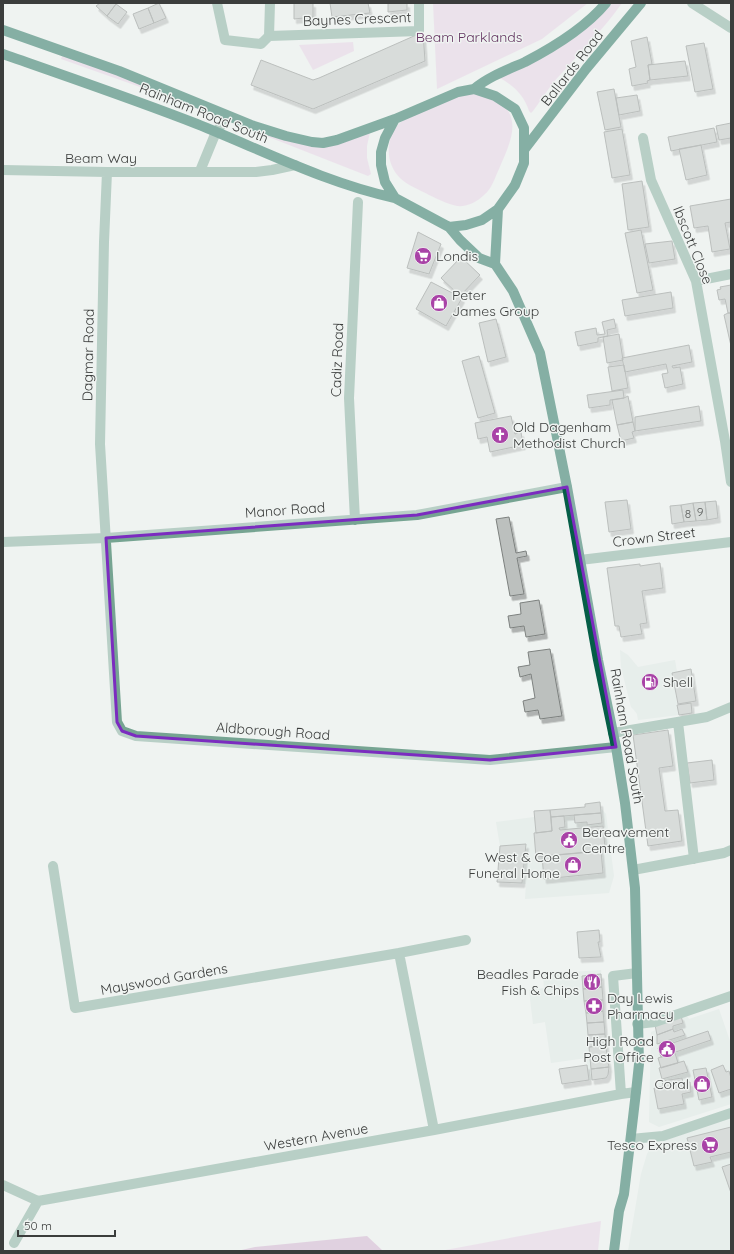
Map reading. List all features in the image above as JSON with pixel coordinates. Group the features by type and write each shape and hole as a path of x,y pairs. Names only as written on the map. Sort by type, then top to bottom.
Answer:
{"main road":[{"name":"Ballards Road","path":"474,89 483,81 526,61 574,32 606,3"},
{"name":"Ballards Road","path":"524,150 586,69 641,3"},
{"name":"Rainham Road South","path":"3,30 119,71 228,116 286,136 312,142 337,140 395,119"},
{"name":"Rainham Road South","path":"3,54 153,107 295,165 369,191 395,198"},
{"path":"449,227 466,225 482,220 498,209 515,185 524,163 524,128 515,109 495,96 474,89 458,92 441,98 395,119 381,152 381,165 385,182 395,198 449,227 479,258 495,264 498,209"},
{"name":"Rainham Road South","path":"495,264 513,291 540,353 567,487 598,660 614,733 636,888 638,1064 624,1194 619,1211 614,1251"}],"street":[{"path":"217,3 225,40 260,44 269,36 270,3"},
{"name":"Baynes Crescent","path":"269,36 419,31 419,3"},
{"path":"692,3 731,28"},
{"path":"200,171 216,132 228,116"},
{"name":"Ibscott Close","path":"643,138 651,180 696,281 731,482"},
{"name":"Beam Way","path":"3,170 107,172 200,171 216,173 256,172 295,165"},
{"name":"Dagmar Road","path":"106,538 100,444 107,172"},
{"name":"Cadiz Road","path":"355,520 349,398 358,202"},
{"path":"696,281 731,274"},
{"name":"Manor Road","path":"3,542 106,538 154,533 417,515 567,487"},
{"name":"Aldborough Road","path":"106,538 117,722 122,731 136,736 490,760 616,747"},
{"name":"Crown Street","path":"580,560 731,542"},
{"path":"614,733 707,717 731,707"},
{"path":"678,722 694,859"},
{"path":"633,870 724,853 731,850"},
{"name":"Mayswood Gardens","path":"53,866 75,1008 400,953 466,940"},
{"path":"400,953 434,1130"},
{"path":"620,1094 613,976 637,973"},
{"path":"637,1024 655,1022 731,996"},
{"name":"Western Avenue","path":"38,1201 636,1092"},
{"path":"631,1139 663,1136 731,1112"},
{"path":"3,1185 38,1201 14,1243"}],"highlighted area":[{"path":"567,487 616,747 490,760 136,736 122,731 117,722 106,538 417,515"}],"shaded area":[{"path":"620,650 628,655 638,667 675,660 677,672 672,673 679,715 638,720 637,714 631,707 621,667"},
{"path":"601,808 606,814 614,876 609,893 525,899 526,884 497,882 500,846 496,822"},
{"path":"601,970 609,1070 606,1078 589,1080 586,1058 551,1063 545,1022 533,1024 529,990 544,988 543,974"},
{"path":"719,1009 731,1044 731,1104 659,1127 649,1122 651,1032 656,1030 655,1025 685,1013 689,1019"},
{"path":"731,1117 731,1251 628,1251 641,1174 647,1154 652,1145"},
{"path":"367,1236 383,1251 237,1251 255,1247"}],"green space":[{"name":"Beam Parklands","path":"433,3 588,3 542,39 437,89"},
{"path":"608,3 622,3 600,31 553,83 531,113 521,95 508,83 498,77 542,52"},
{"path":"353,42 354,51 313,70 299,45"},
{"path":"64,51 210,110 207,113 61,59"},
{"path":"471,92 502,104 512,119 511,136 506,153 489,190 475,202 464,206 457,206 446,203 403,181 392,166 389,145 393,132 402,121 431,106"},
{"path":"243,127 303,142 370,132 367,146 367,158 371,174 368,176"},
{"path":"601,1221 598,1251 440,1251"}],"building":[{"path":"100,3 116,4 107,16 96,6"},
{"path":"159,3 166,18 154,23 148,8"},
{"path":"294,3 313,3 313,17 294,19"},
{"path":"330,3 368,3 370,13 332,17"},
{"path":"388,3 407,3 407,10 388,12"},
{"path":"116,4 127,12 118,24 107,16"},
{"path":"148,8 154,23 139,29 133,14"},
{"path":"423,32 425,61 313,109 251,85 261,60 313,80"},
{"path":"647,37 652,64 648,65 650,80 647,81 648,83 632,86 629,69 636,67 631,41"},
{"path":"704,43 713,89 695,92 686,46"},
{"path":"685,61 688,76 650,80 648,65"},
{"path":"614,89 621,127 605,130 597,92"},
{"path":"637,95 640,111 619,115 616,98"},
{"path":"731,123 731,138 719,140 716,126"},
{"path":"714,128 717,142 671,151 668,137"},
{"path":"622,129 630,175 612,178 604,132"},
{"path":"701,145 707,175 686,180 679,149"},
{"path":"642,181 649,227 628,230 622,184"},
{"path":"731,199 731,222 725,223 730,249 712,252 708,226 694,228 690,206"},
{"path":"641,230 653,290 637,293 625,233"},
{"name":"Londis","path":"418,232 441,244 429,274 407,268"},
{"path":"672,241 675,259 649,263 645,244"},
{"path":"461,257 480,275 460,296 441,278"},
{"name":"Peter James Group","path":"431,282 462,298 446,326 416,309"},
{"path":"731,285 731,313 728,313 725,299 719,300 717,290 721,289 720,287"},
{"path":"671,292 673,308 625,316 622,300"},
{"path":"731,313 731,346 724,315"},
{"path":"496,319 506,357 488,362 479,323"},
{"path":"614,319 616,328 607,330 608,336 598,338 598,342 578,346 575,332 596,328 597,335 605,334 602,322"},
{"path":"619,334 623,360 607,363 603,337"},
{"path":"689,345 692,362 672,366 673,368 680,367 683,384 665,388 662,374 668,373 666,364 625,372 622,358"},
{"path":"479,356 495,413 478,418 462,361"},
{"path":"624,365 628,388 612,391 608,367"},
{"path":"623,390 624,398 610,400 610,405 589,408 587,395"},
{"path":"628,396 633,422 617,425 612,400"},
{"path":"699,406 701,421 635,431 635,417"},
{"name":"Old Dagenham Methodist Church","path":"511,416 515,434 521,432 523,445 490,452 487,437 478,439 475,423"},
{"path":"633,422 635,431 632,432 634,438 621,441 617,425"},
{"path":"627,500 631,529 609,532 605,502"},
{"path":"716,501 718,518 707,520 705,502"},
{"path":"705,502 707,520 696,521 693,503"},
{"path":"693,503 696,521 684,522 681,505"},
{"path":"681,505 684,522 672,524 670,506"},
{"path":"509,517 516,553 526,551 527,556 517,558 524,594 510,596 496,519"},
{"path":"660,563 663,588 642,591 647,623 640,624 642,634 621,637 619,626 615,626 607,568"},
{"path":"539,600 545,634 526,637 524,626 510,628 508,616 521,614 520,603"},
{"path":"550,649 562,716 540,719 538,710 525,712 523,701 535,698 531,674 520,677 518,667 530,665 528,652"},
{"path":"691,669 696,701 678,704 672,673"},
{"path":"691,703 692,713 679,715 677,705"},
{"path":"668,730 673,766 659,768 665,811 678,810 682,841 648,846 633,735"},
{"path":"712,760 714,780 690,783 687,763"},
{"path":"600,802 601,813 551,817 550,810 585,807 585,804"},
{"path":"550,810 552,831 536,833 534,811"},
{"path":"601,813 602,823 587,825 587,822 575,823 574,815"},
{"name":"Bereavement Centre","path":"564,816 565,827 559,828 560,830 603,826 605,847 600,848 601,851 536,857 534,833 552,831 551,817"},
{"path":"526,844 522,883 497,882 500,846"},
{"name":"West & Coe Funeral Home","path":"601,851 603,873 544,879 542,856"},
{"path":"599,930 600,942 598,942 601,957 579,958 577,932"},
{"name":"Beadles Parade Fish & Chips","path":"601,974 602,987 583,989 582,976"},
{"path":"602,987 603,1000 584,1001 583,989"},
{"name":"Day Lewis Pharmacy","path":"603,1000 603,1011 586,1013 584,1001"},
{"path":"603,1011 604,1022 587,1023 586,1013"},
{"path":"681,1016 683,1023 673,1026 673,1029 657,1035 655,1025"},
{"path":"604,1022 605,1034 588,1035 587,1023"},
{"path":"673,1029 674,1032 682,1029 685,1035 657,1044 657,1035"},
{"path":"708,1031 711,1040 661,1057 658,1048"},
{"path":"605,1034 606,1045 589,1047 588,1035"},
{"path":"606,1045 607,1056 590,1058 589,1047"},
{"path":"675,1053 678,1063 661,1068 658,1058"},
{"path":"607,1056 609,1067 591,1069 590,1058"},
{"path":"684,1061 688,1072 662,1079 659,1068"},
{"path":"587,1065 589,1080 562,1084 559,1069"},
{"path":"723,1065 726,1072 729,1071 731,1078 731,1089 719,1093 711,1070"},
{"path":"609,1067 606,1078 592,1080 591,1069"},
{"name":"Coral","path":"706,1068 712,1097 699,1100 693,1070"},
{"path":"682,1078 683,1083 690,1082 691,1092 682,1094 684,1104 658,1109 654,1088 663,1086 662,1081"},
{"name":"Tesco Express","path":"731,1127 731,1152 710,1157 712,1162 694,1166 687,1138"},
{"path":"731,1164 731,1193 722,1167"}],"place":[{"name":"Londis","path":"423,256"},
{"name":"Peter James Group","path":"439,303"},
{"name":"Old Dagenham Methodist Church","path":"500,435"},
{"name":"Shell","path":"650,682"},
{"name":"Bereavement Centre","path":"569,840"},
{"name":"West & Coe Funeral Home","path":"573,865"},
{"name":"Beadles Parade Fish & Chips","path":"592,982"},
{"name":"Day Lewis Pharmacy","path":"594,1006"},
{"name":"High Road Post Office","path":"667,1049"},
{"name":"Coral","path":"702,1084"},
{"name":"Tesco Express","path":"710,1145"}]}
